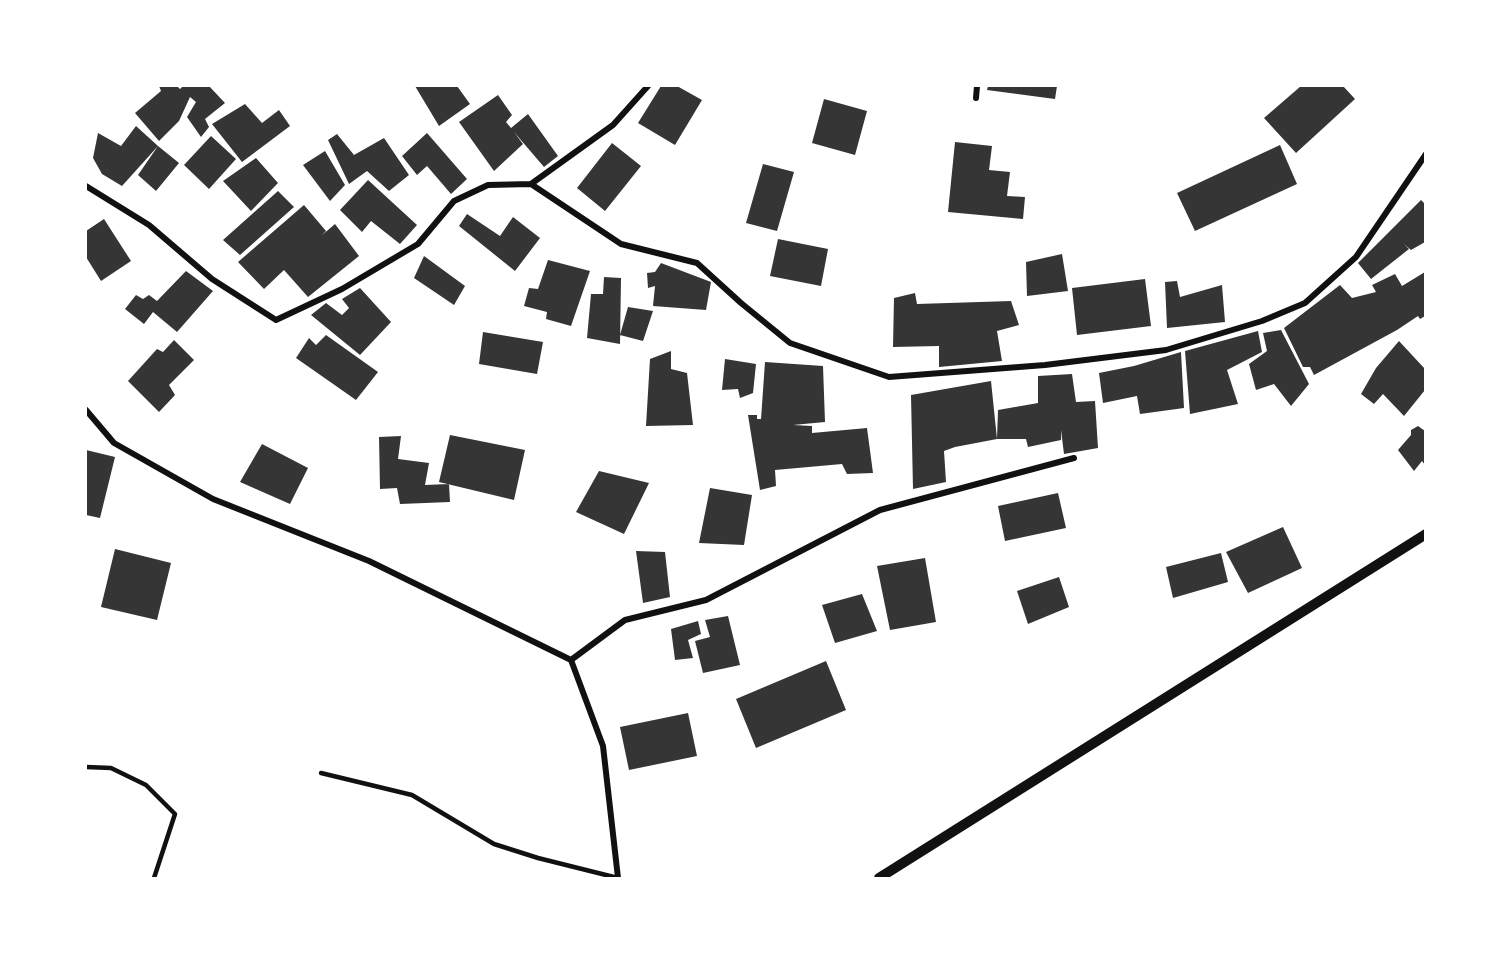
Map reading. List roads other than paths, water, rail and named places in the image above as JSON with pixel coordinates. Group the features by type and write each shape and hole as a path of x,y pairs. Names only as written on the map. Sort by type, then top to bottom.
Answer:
{"street":[{"path":"86,186 149,225 213,279 276,321 342,289 418,244 454,201 488,185 531,184 613,125 648,86"},
{"path":"976,86 976,98"},
{"path":"531,184 621,244 697,263 790,343 889,377 1045,365 1166,350 1262,321 1305,303 1356,257 1425,154"},
{"path":"86,410 114,443 213,499 369,561 571,660 603,746 618,878"},
{"path":"571,660 625,620 706,600 880,510 1074,458"},
{"path":"879,879 1425,534"}],"lane":[{"path":"86,767 111,768 146,785 175,814 154,879"},
{"path":"321,773 412,795 494,844 538,858 618,878"}]}
